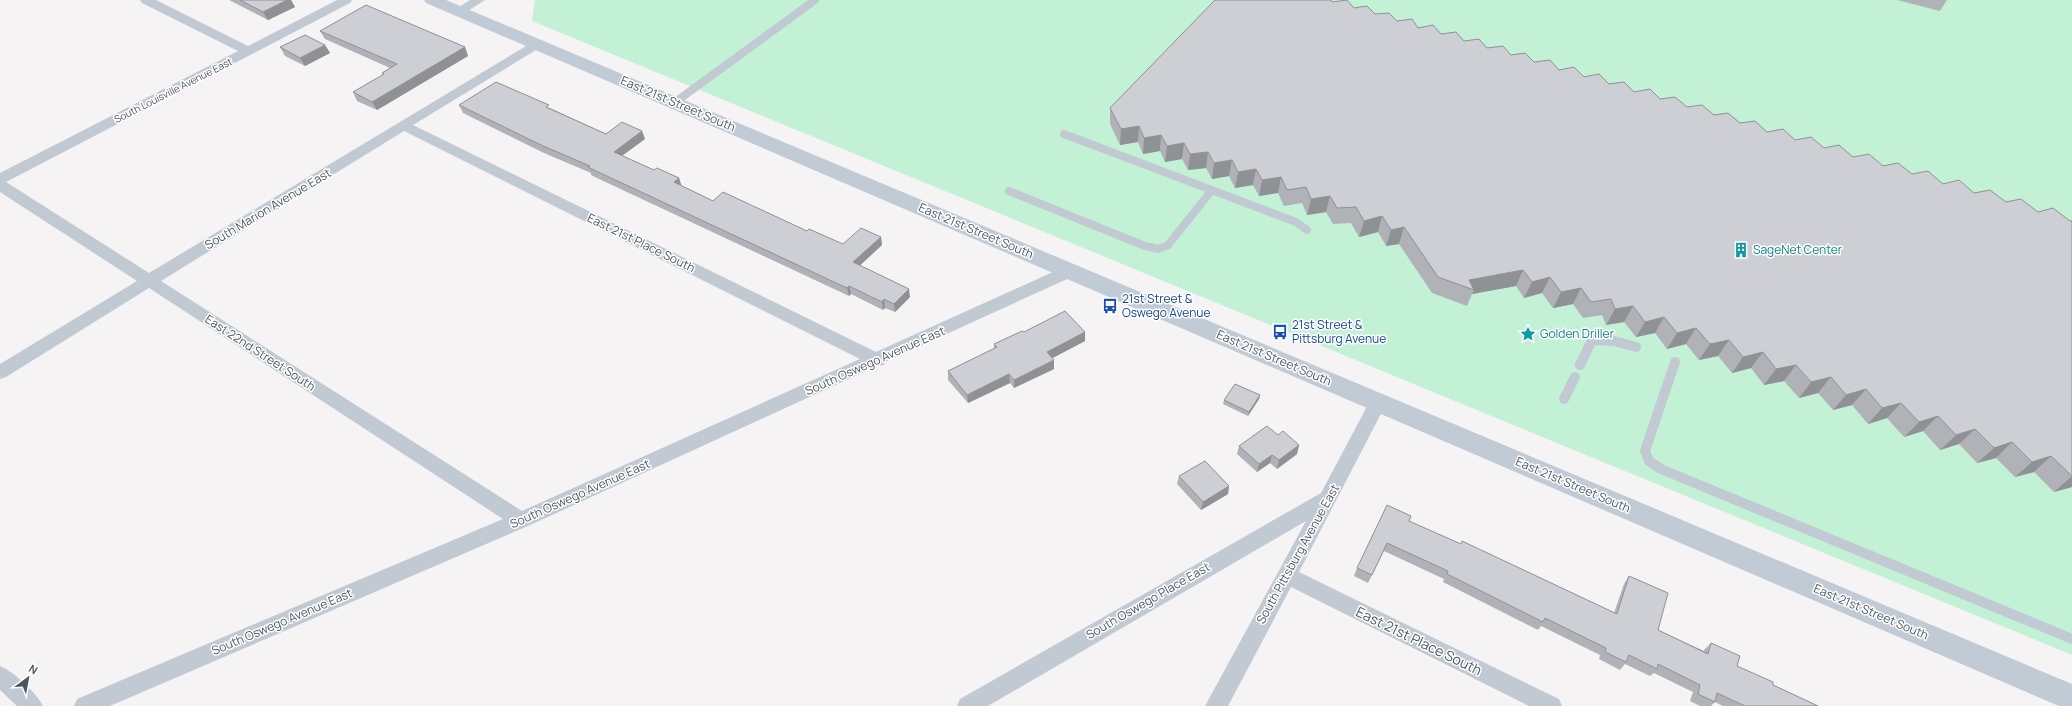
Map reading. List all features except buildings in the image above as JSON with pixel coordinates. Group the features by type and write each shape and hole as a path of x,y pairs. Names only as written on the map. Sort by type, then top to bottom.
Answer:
{"main road":[{"name":"East 21st Street South","path":"432,0 2072,698"}],"street":[{"path":"146,0 248,51"},
{"name":"South Louisville Avenue East","path":"0,179 346,0"},
{"path":"459,11 479,0"},
{"name":"South Marion Avenue East","path":"0,372 536,44"},
{"name":"East 21st Place South","path":"404,126 878,360"},
{"name":"East 22nd Street South","path":"0,185 521,520"},
{"name":"South Oswego Avenue East","path":"85,706 521,520 1070,272"},
{"name":"South Pittsburg Avenue East","path":"1216,706 1328,499 1378,402"},
{"name":"South Oswego Place East","path":"968,706 1233,552 1328,499"},
{"name":"East 21st Place South","path":"1286,576 1551,706"},
{"path":"0,676 32,706"}],"lane":[{"path":"674,103 814,0"},
{"path":"1064,134 1296,222 1307,230"},
{"path":"1009,191 1145,246 1158,249 1168,245 1212,190"},
{"path":"1580,365 1592,340 1620,342 1636,347"},
{"path":"1675,362 1645,451 1649,460 1661,469 2072,639"},
{"path":"1564,399 1575,378"}],"green space":[{"path":"535,0 2072,0 2072,655 532,21"}],"place":[{"name":"SageNet Center","path":"1741,250"},
{"name":"21st Street & Oswego Avenue","path":"1110,306"},
{"name":"21st Street & Pittsburg Avenue","path":"1280,332"},
{"name":"Golden Driller","path":"1528,334"}]}
